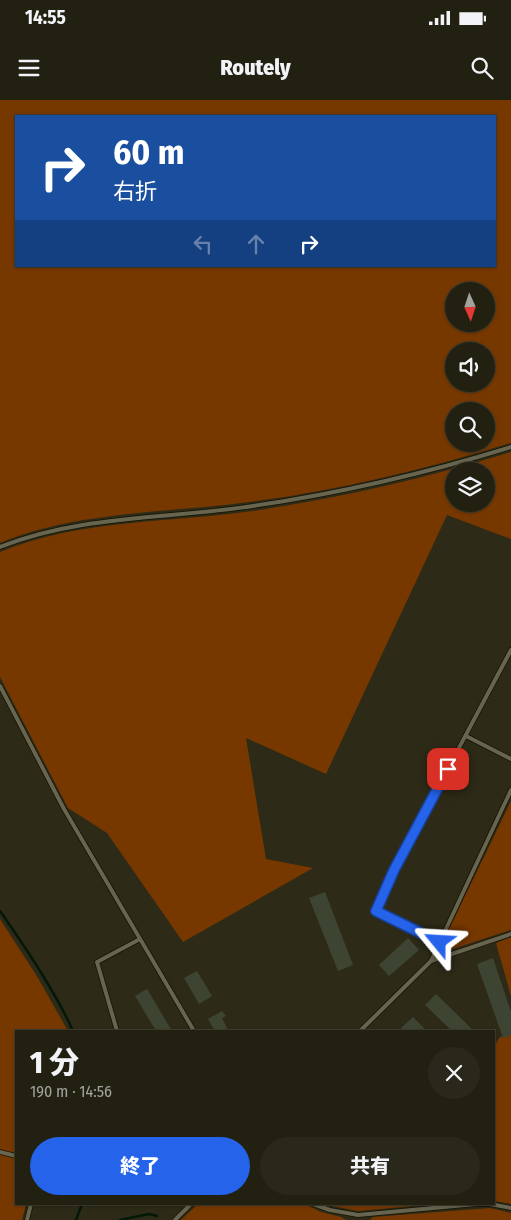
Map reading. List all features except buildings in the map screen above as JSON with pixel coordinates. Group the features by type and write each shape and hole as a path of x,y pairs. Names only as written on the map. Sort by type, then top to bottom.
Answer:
{"lane":[{"path":"0,548 47,531 91,523 253,506 336,491 459,463 511,448"},
{"path":"439,942 376,911 394,870 511,650"},
{"path":"0,686 64,809 193,1030"},
{"path":"466,736 511,759"},
{"path":"361,1030 431,961 511,790"},
{"path":"431,961 511,934"},
{"path":"118,1030 97,962 140,939"},
{"path":"0,1152 15,1156"},
{"path":"27,1220 31,1205"},
{"path":"175,1220 190,1205"},
{"path":"316,1205 358,1218 468,1205"},
{"path":"495,1205 511,1208"}],"shaded area":[{"path":"0,100 511,100 511,443 495,448 495,402 445,402 445,452 481,452 447,462 316,492 218,506 91,519 60,525 0,543"},
{"path":"511,452 511,539 447,515 326,774 246,738 266,859 313,868 183,942 107,833 68,808 0,677 0,552 30,541 61,533 125,524 253,511 318,500 445,471 445,512 495,512 495,462 475,462"},
{"path":"511,801 511,930 437,954"},
{"path":"0,919 38,978 67,1030 15,1030 15,1205 26,1205 22,1220 0,1220"},
{"path":"511,937 511,996 496,943"},
{"path":"511,1034 511,1204 495,1201 495,1044 500,1037"},
{"path":"197,1205 307,1205 321,1212 346,1220 181,1220"},
{"path":"327,1205 424,1205 358,1211"},
{"path":"490,1208 511,1213 511,1220 370,1220 373,1217"}],"waterway":[{"path":"0,911 49,985 73,1030"},
{"path":"76,1220 82,1205"},
{"path":"120,1220 149,1214 157,1216"}],"route":[{"path":"439,942 376,911 394,870 448,769"}]}
